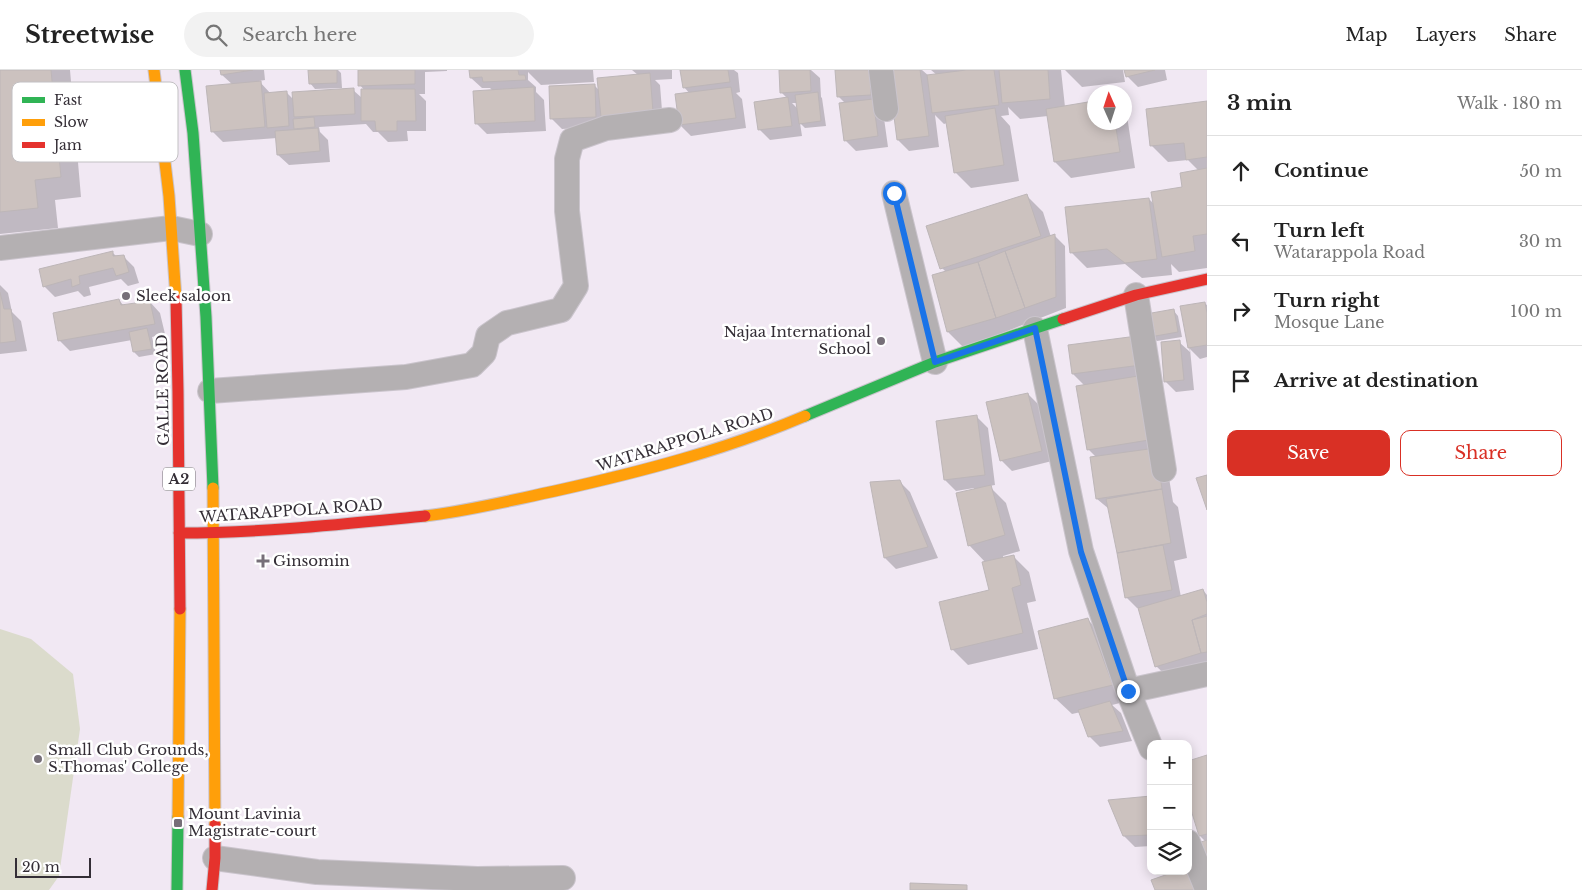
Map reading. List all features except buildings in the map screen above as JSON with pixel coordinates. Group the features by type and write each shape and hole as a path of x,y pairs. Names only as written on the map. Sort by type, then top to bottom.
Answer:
{"main road":[{"name":"A2","path":"185,70 198,196 210,391 214,594 214,858 212,890"},
{"name":"GALLE ROAD","path":"164,162 175,270 178,357 180,768 176,890"},
{"name":"WATARAPPOLA ROAD","path":"179,534 348,524 460,512 622,476 764,434 935,362 1035,328 1136,296 1207,279"}],"street":[{"path":"881,70 886,109"},
{"path":"210,391 406,377 472,365 484,353 488,336 507,323 561,310 576,286 567,211 567,159 572,140 606,128 670,120"},
{"path":"894,193 935,362"},
{"path":"0,248 171,228 200,234"},
{"path":"1136,296 1164,470"},
{"path":"1035,328 1081,552 1128,691 1148,740"},
{"path":"1128,691 1207,674"},
{"path":"1192,852 1207,889"},
{"path":"214,858 317,872 477,879 563,878"}],"shaded area":[{"name":"Small Club Grounds, S.Thomas' College","path":"0,629 31,639 73,674 80,729 59,876 49,890 0,890"}],"traffic: fast":[{"path":"185,70 193,133 206,317 213,488"},
{"path":"805,416 935,362 1063,319"},
{"path":"177,890 178,817"}],"traffic: slow":[{"path":"154,70 155,82"},
{"path":"165,162 176,299"},
{"path":"425,516 507,502 650,468 713,450 805,416"},
{"path":"213,488 215,825"},
{"path":"178,817 180,609"}],"traffic: jam":[{"path":"1063,319 1136,295 1207,279"},
{"path":"176,299 180,609"},
{"path":"179,533 271,530 425,516"},
{"path":"212,890 215,858 215,825"}],"place":[{"name":"Sleek saloon","path":"126,296"},
{"name":"Najaa International School","path":"881,341"},
{"name":"Ginsomin","path":"263,561"},
{"name":"Small Club Grounds, S.Thomas' College","path":"38,759"},
{"name":"Mount Lavinia Magistrate-court","path":"178,823"}],"route":[{"path":"894,193 935,362 1035,328 1081,552 1128,691"}]}
